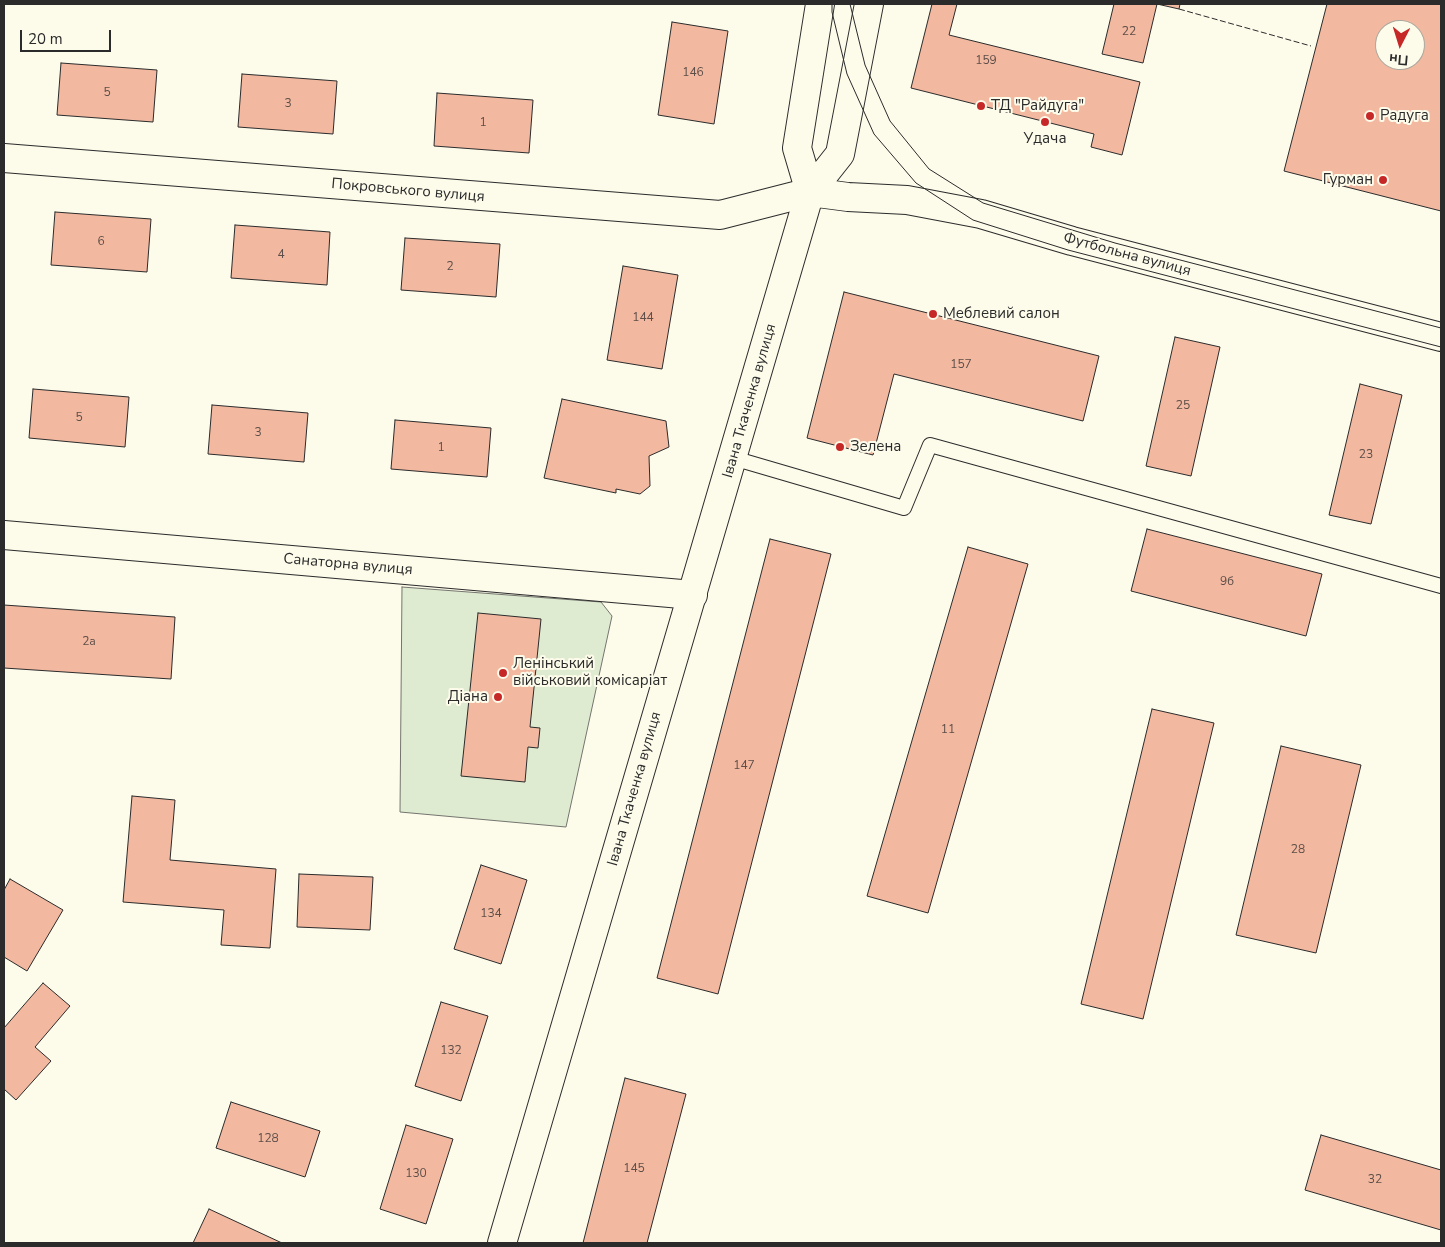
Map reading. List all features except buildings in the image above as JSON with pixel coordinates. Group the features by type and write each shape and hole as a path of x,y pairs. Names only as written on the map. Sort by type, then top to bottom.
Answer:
{"street":[{"path":"810,192 797,148 820,4"},
{"name":"Івана Ткаченка вулиця","path":"502,1243 810,192 840,154 869,4"},
{"name":"Покровського вулиця","path":"4,158 720,215 810,192"},
{"name":"Футбольна вулиця","path":"810,192 848,197 906,200 981,214 1072,242 1441,337"},
{"name":"Санаторна вулиця","path":"4,535 693,595"}],"lane":[{"path":"733,458 904,508 930,445 1441,586"}],"green space":[{"path":"402,587 601,602 612,616 566,827 400,812"}],"tram line":[{"path":"832,4 832,12 847,74 874,134 916,183 973,220 1068,250 1441,347"},
{"path":"850,4 865,65 890,121 929,169 983,203 1115,243 1441,328"}],"fence":[{"path":"1179,9 1311,46"}],"place":[{"name":"ТД \"Райдуга\"","path":"981,106"},
{"name":"Радуга","path":"1370,116"},
{"name":"Удача","path":"1045,122"},
{"name":"Гурман","path":"1383,180"},
{"name":"Меблевий салон","path":"933,314"},
{"name":"Зелена","path":"840,447"},
{"name":"Ленінський військовий комісаріат","path":"503,673"},
{"name":"Діана","path":"498,697"}]}
